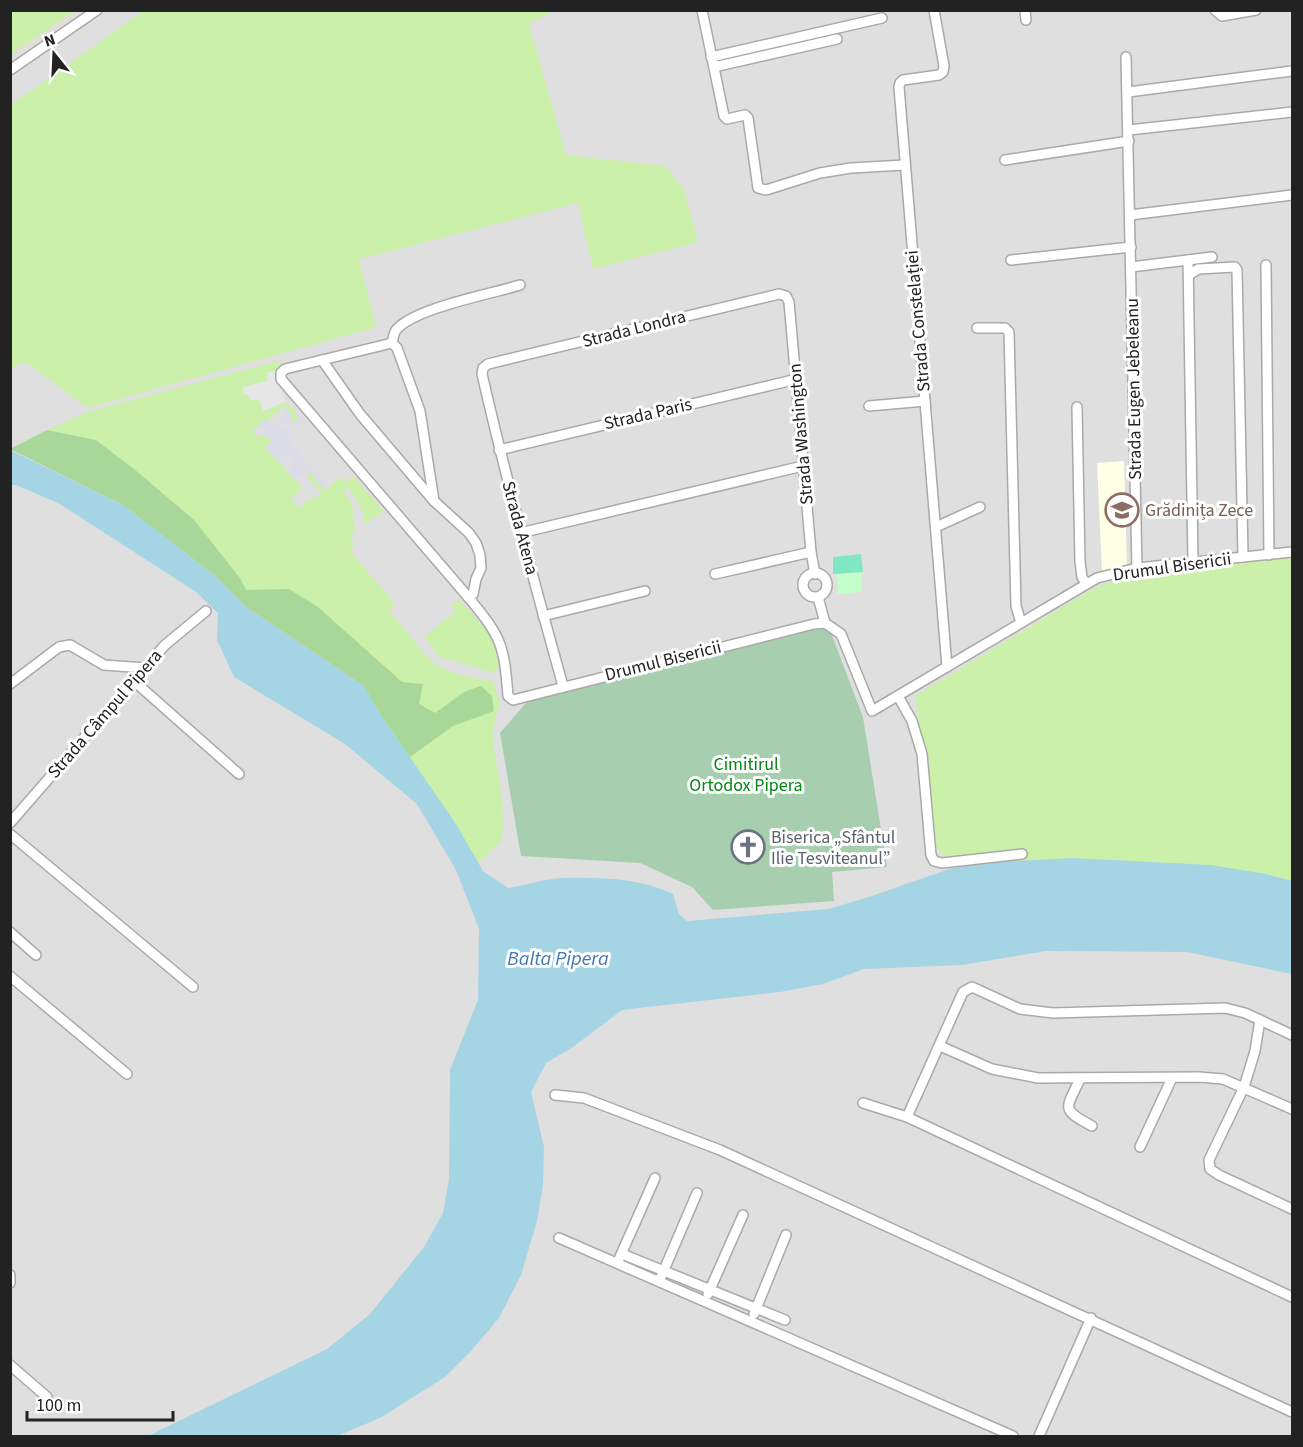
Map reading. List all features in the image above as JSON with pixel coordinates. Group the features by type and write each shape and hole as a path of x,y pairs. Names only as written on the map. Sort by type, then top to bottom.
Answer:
{"street":[{"path":"10,70 98,10"},
{"path":"702,10 724,116 727,119 745,115 748,118 759,188 762,190 820,172 905,165"},
{"name":"Strada Constelației","path":"934,10 944,66 943,72 939,75 903,80 898,87 947,667"},
{"path":"1215,10 1222,16 1256,10"},
{"path":"712,62 882,18"},
{"path":"712,62 837,39"},
{"name":"Strada Eugen Jebeleanu","path":"1126,57 1137,568"},
{"path":"1128,92 1293,71"},
{"path":"1129,130 1293,112"},
{"path":"1005,160 1129,141"},
{"path":"1130,215 1293,195"},
{"path":"1011,260 1131,247"},
{"path":"1131,267 1212,257"},
{"path":"1188,260 1193,562"},
{"path":"1266,265 1269,555"},
{"path":"1189,275 1198,269 1235,267 1237,270 1244,557"},
{"path":"434,501 420,411 392,343 395,331 401,325 435,307 520,285"},
{"name":"Strada Londra","path":"483,368 488,364 779,294 786,296"},
{"name":"Strada Washington","path":"786,296 789,302 811,552 815,574"},
{"path":"977,328 1005,328 1009,332 1016,606 1021,623"},
{"name":"Drumul Bisericii","path":"392,343 285,369 281,373 281,379 492,626 504,652 510,699 814,624 825,624"},
{"path":"322,360 360,414 434,501 476,543 481,568 473,594 469,598"},
{"name":"Strada Atena","path":"483,368 482,374 499,450 563,686"},
{"name":"Strada Paris","path":"499,450 797,379"},
{"path":"869,406 925,401"},
{"path":"1077,407 1081,570 1086,584"},
{"path":"520,533 803,466"},
{"path":"936,527 980,507"},
{"path":"715,574 811,552"},
{"name":"Drumul Bisericii","path":"863,717 1086,584 1107,575 1137,568 1293,552"},
{"path":"815,574 821,575 826,583 824,593 818,597 808,594 804,588 806,578 815,574"},
{"path":"543,616 645,591"},
{"path":"818,597 825,624 841,634 872,711"},
{"name":"Strada Câmpul Pipera","path":"10,823 165,645 206,611"},
{"path":"10,684 58,647 66,645 70,645 104,665 146,668"},
{"path":"135,682 239,774"},
{"path":"898,696 912,721 922,754 931,855 934,861 942,863 1022,854"},
{"path":"10,834 193,987"},
{"path":"10,932 36,955"},
{"path":"10,976 127,1074"},
{"path":"907,1117 963,992 972,987 1020,1009 1053,1013 1224,1008 1245,1013 1293,1035"},
{"path":"1260,1020 1255,1051 1244,1087 1209,1160 1210,1169 1218,1175 1293,1209"},
{"path":"940,1046 992,1069 1038,1078 1199,1077 1223,1079 1293,1109"},
{"path":"1140,1147 1172,1078"},
{"path":"1080,1079 1068,1105 1068,1111 1092,1126"},
{"path":"555,1095 584,1098 720,1150 1293,1412"},
{"path":"863,1103 907,1117 1293,1297"},
{"path":"617,1264 655,1178"},
{"path":"659,1282 697,1193"},
{"path":"705,1302 743,1215"},
{"path":"751,1322 786,1235"},
{"path":"559,1238 1013,1437"},
{"path":"622,1254 784,1320"},
{"path":"10,1275 10,1283"},
{"path":"1039,1437 1091,1318"},
{"path":"10,1365 47,1397"}],"shaded area":[{"path":"90,10 1292,11 1292,1436 11,1436 11,64"},
{"path":"11,11 90,11 11,64"},
{"path":"276,371 285,402 263,411 259,399 251,401 248,394 244,395 243,387 268,381 267,373"},
{"path":"283,406 293,417 290,419 293,423 289,426 285,423 278,429 287,428 290,431 286,439 292,434 294,436 289,441 328,487 325,490 309,472 295,480 287,472 296,463 289,454 278,462 265,447 272,440 262,434 265,431 259,424 265,419 272,427 287,414 281,407"},
{"path":"297,412 304,420 296,426 293,423 299,418 295,413"},
{"path":"1124,461 1127,566 1102,571 1097,463"}],"green space":[{"path":"11,10 75,10 75,11 11,54"},
{"path":"143,11 553,11 529,24 566,155 666,166 684,190 698,242 593,269 578,203 359,259 376,327 87,408 26,362 11,368 11,105"},
{"path":"277,361 282,366 276,371 267,373 268,381 243,387 244,394 259,399 263,410 285,402 297,412 295,413 299,417 293,423 290,419 292,417 283,406 252,431 257,437 262,434 273,440 265,447 302,488 291,499 300,508 310,498 312,501 321,493 306,475 309,472 325,490 340,477 345,483 353,476 384,511 364,524 363,512 348,487 343,491 352,503 355,531 350,537 355,545 349,550 395,604 389,611 429,659 436,664 460,674 493,681 500,705 493,736 502,796 502,841 478,863 456,824 123,505 10,449 88,412"},
{"path":"47,430 96,440 194,520 240,578 246,590 289,589 318,607 402,682 423,684 419,704 435,713 464,692 481,686 492,696 494,711 453,726 410,757 378,711 364,686 246,607 214,575 123,505 10,449"},
{"path":"861,554 863,572 833,574 833,557"},
{"path":"1292,556 1292,881 1238,870 1147,862 1057,860 967,866 963,854 947,859 937,849 915,696 1089,591 1109,582 1136,576"},
{"path":"861,572 862,592 838,594 837,574"},
{"path":"459,599 493,638 500,665 494,673 440,657 424,637 456,611 451,606"},
{"name":"Cimitirul Ortodox Pipera","path":"828,625 863,717 887,867 832,872 834,901 713,910 692,887 640,863 521,856 500,733 531,697"}],"water":[{"name":"Balta Pipera","path":"10,450 123,505 214,575 246,607 364,686 378,711 456,824 483,871 508,888 563,878 605,878 633,882 673,894 679,914 687,921 828,909 952,868 997,862 1072,858 1211,865 1266,874 1292,881 1292,974 1187,952 1046,951 962,965 864,969 823,984 780,992 622,1010 573,1047 546,1063 531,1092 544,1147 543,1185 537,1221 521,1275 499,1318 445,1377 380,1418 337,1436 148,1436 327,1349 370,1314 424,1247 443,1213 449,1180 450,1070 478,1000 479,929 456,870 417,804 345,744 234,677 217,640 218,613 196,592 60,504 16,485 11,485"}],"place":[{"name":"Grădinița Zece","path":"1122,510"},
{"name":"Biserica „Sfântul Ilie Tesviteanul”","path":"748,847"}]}
